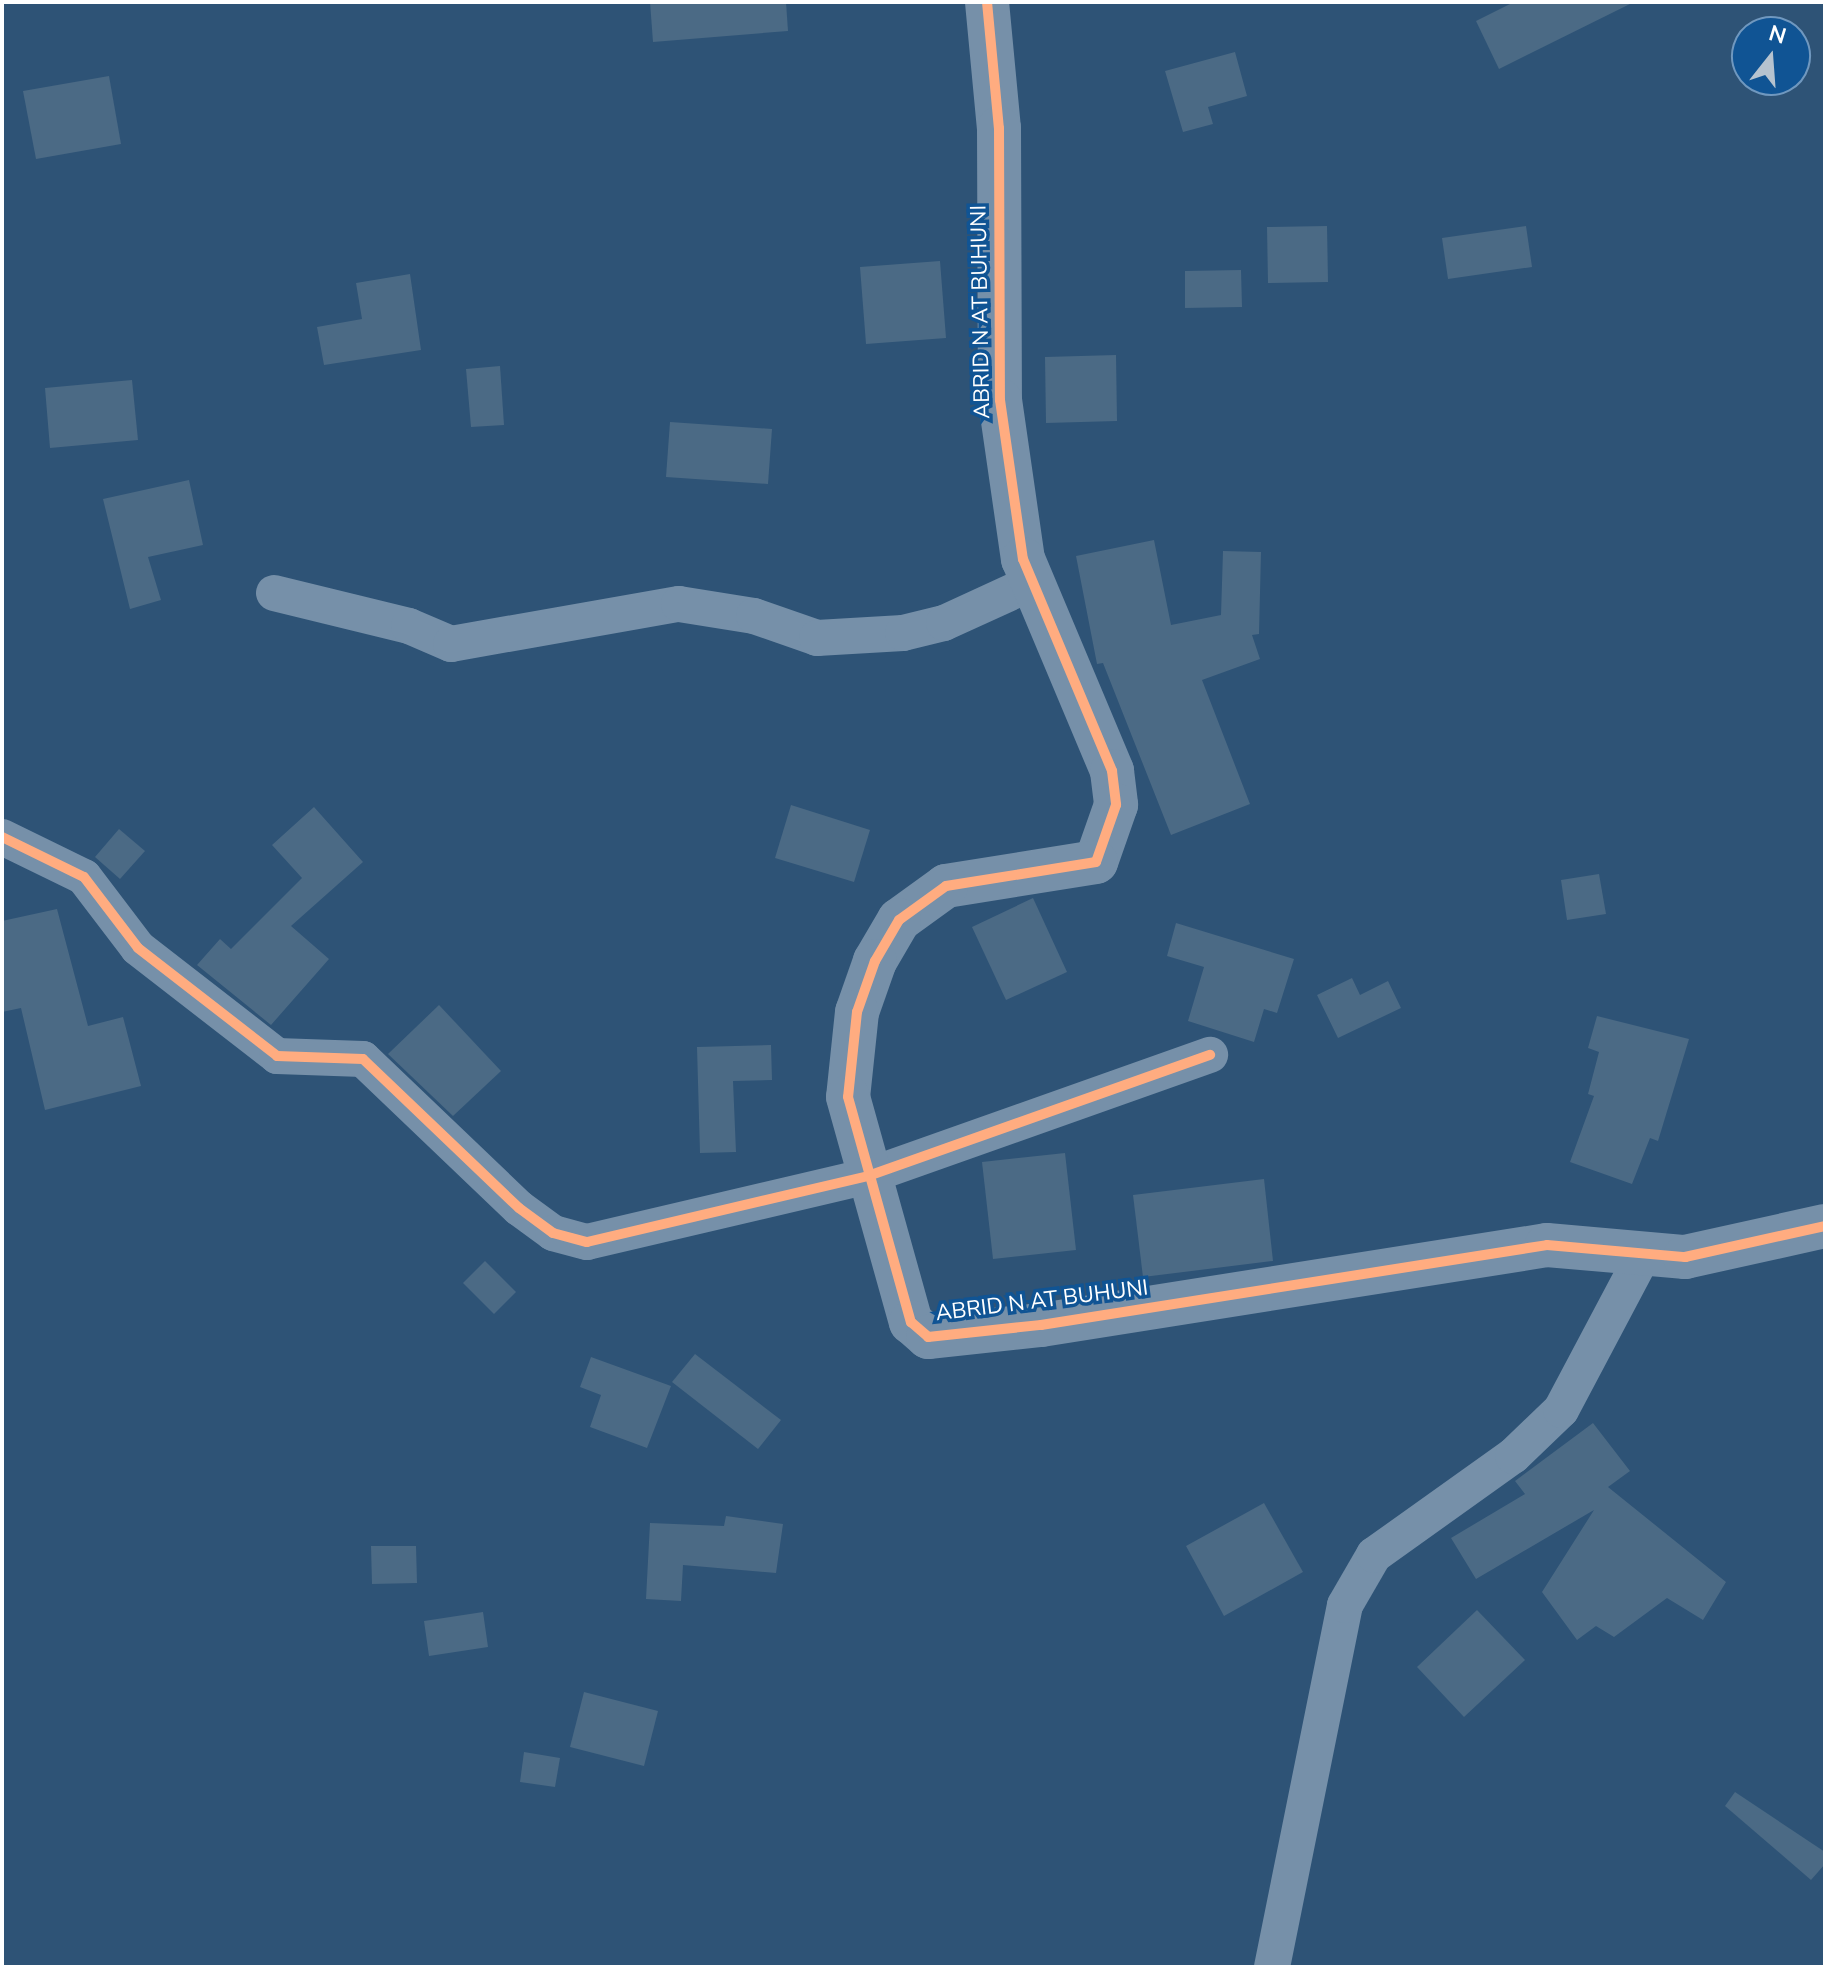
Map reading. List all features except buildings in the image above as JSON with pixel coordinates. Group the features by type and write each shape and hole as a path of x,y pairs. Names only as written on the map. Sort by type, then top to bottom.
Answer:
{"street":[{"name":"ABRID N AT BUHUNI","path":"987,2 999,128 1000,400 1029,584 1112,771 1116,805 1109,837 1096,862 946,886 899,920 857,1012 848,1097 911,1322 928,1337 1041,1325 1547,1245 1685,1257 1825,1226"},
{"path":"274,593 409,626 451,644 679,604 754,616 817,638 903,633 944,623 1029,584"},
{"path":"2,837 84,877 138,948 277,1056 363,1059 519,1208 553,1233 587,1242 616,1238 868,1176 1210,1055"},
{"path":"1272,1967 1345,1605 1374,1555 1513,1456 1561,1410 1643,1255"}],"cycle path":[{"path":"987,2 999,128 1000,400 1023,559 1112,771 1116,805 1096,862 946,886 899,920 875,961 857,1012 848,1097 911,1322 928,1337 1041,1325 1547,1245 1685,1257 1825,1226"},
{"path":"2,837 84,877 138,948 277,1056 363,1059 519,1208 553,1233 587,1242 868,1176 1210,1055"}]}
